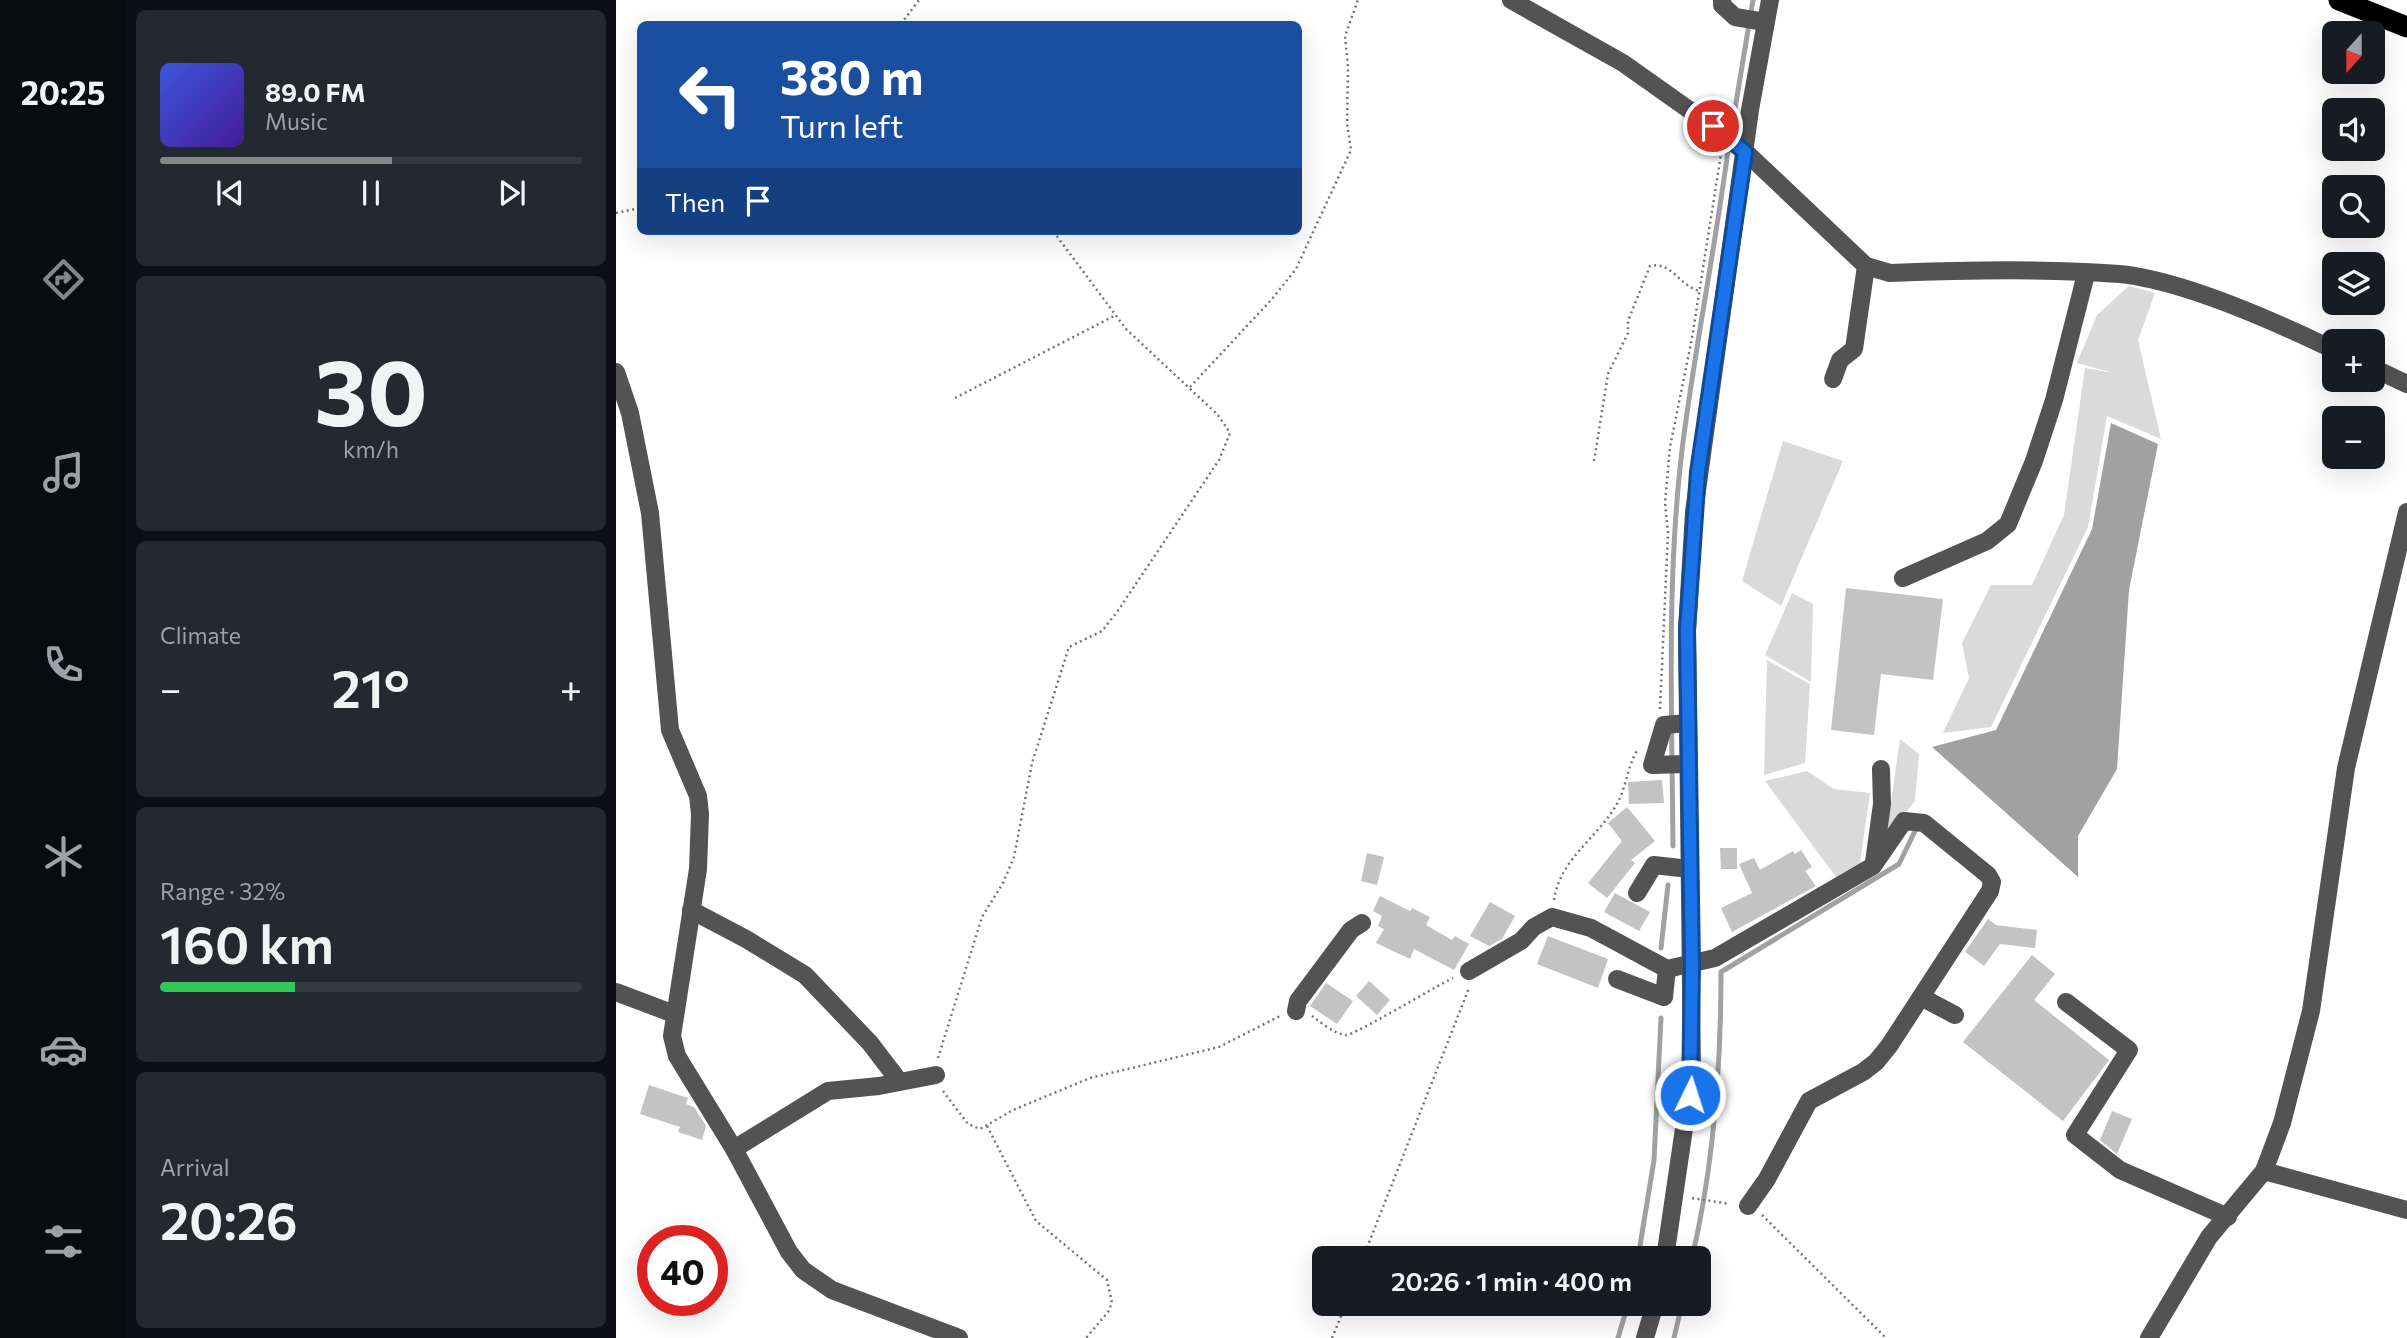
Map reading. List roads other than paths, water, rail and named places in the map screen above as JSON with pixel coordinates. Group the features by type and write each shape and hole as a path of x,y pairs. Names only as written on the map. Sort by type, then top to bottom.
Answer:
{"highway":[{"path":"2339,0 2406,26"}],"street":[{"path":"1511,0 1623,63 1732,141 1866,266 1890,273 2120,274 2165,283 2280,324 2322,344"},
{"path":"1722,0 1723,5 1735,17 1754,20"},
{"path":"1667,1246 1692,1074 1689,869 1674,724 1687,630 1698,472 1732,141 1754,20 1770,0"},
{"path":"1833,379 1840,360 1854,349 1866,266"},
{"path":"1902,578 1987,541 2008,524 2034,461 2054,400 2086,274"},
{"path":"616,372 630,413 650,513 670,730 698,796 698,869 684,944 672,1036 677,1056 734,1149 789,1252 812,1279 832,1290 959,1338"},
{"path":"2385,374 2407,384"},
{"path":"2149,1338 2209,1237 2264,1171 2295,1081 2311,1011 2341,793 2407,512"},
{"path":"1674,724 1652,765 1677,765"},
{"path":"1873,866 1882,804 1881,769"},
{"path":"1469,971 1521,941 1534,927 1552,917 1591,928 1667,969 1715,958 1873,866 1904,821 1917,820 1988,875 1992,882 1990,891 1876,1062 1809,1101 1767,1179 1748,1206"},
{"path":"1637,893 1654,865 1689,869"},
{"path":"691,910 747,939 811,981 870,1043 899,1081"},
{"path":"1296,1011 1298,1001 1351,930 1362,923"},
{"path":"1617,979 1664,997 1667,969"},
{"path":"616,992 674,1014"},
{"path":"1921,997 1955,1015"},
{"path":"2066,1002 2129,1050 2075,1135 2120,1170 2228,1216"},
{"path":"734,1149 828,1091 936,1075"},
{"path":"2264,1171 2407,1210"},
{"path":"1645,1338 1651,1316"}],"waterway":[{"path":"1731,133 1753,0"},
{"path":"1673,846 1671,644 1674,543 1688,405 1729,143"},
{"path":"1695,1246 1715,1116 1721,972 1899,864 1916,829"},
{"path":"1661,948 1668,885"},
{"path":"1640,1246 1654,1160 1661,1018"},
{"path":"1618,1338 1624,1316"},
{"path":"1674,1338 1679,1316"}]}
